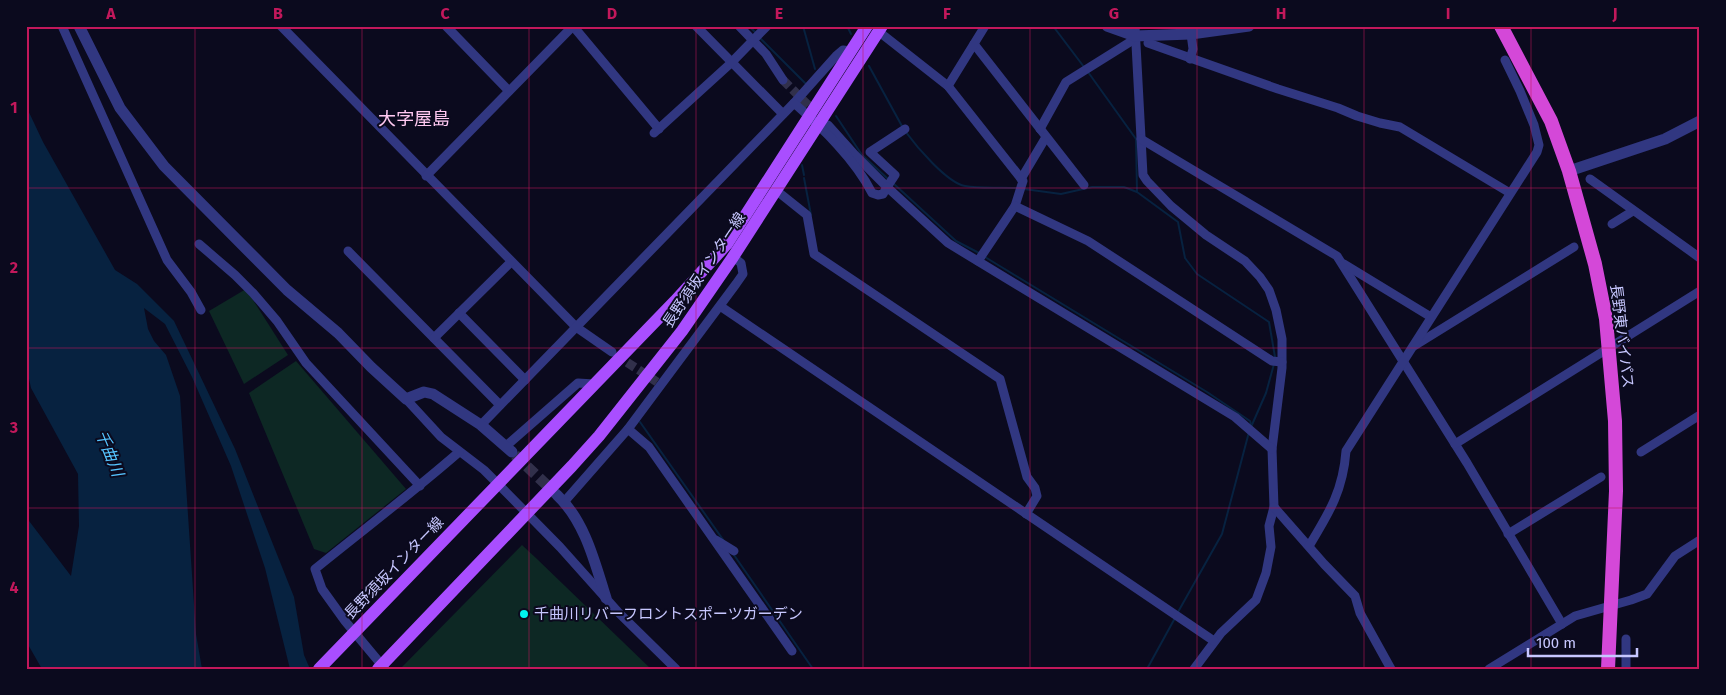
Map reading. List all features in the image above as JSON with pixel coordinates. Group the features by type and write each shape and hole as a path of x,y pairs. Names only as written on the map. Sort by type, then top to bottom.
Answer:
{"highway":[{"name":"長野東バイパス","path":"1501,26 1550,121 1569,171 1595,264 1606,319 1615,421 1616,491 1608,669"}],"main road":[{"name":"長野須坂インター線","path":"319,669 675,301 727,244 819,122 851,51 876,28"},
{"name":"長野須坂インター線","path":"378,669 588,448 682,331 777,191 876,28"}],"street":[{"path":"62,26 167,260 191,292 201,310"},
{"path":"79,26 120,108 164,166 287,290 338,334 406,398 441,437 484,470 495,486 676,669"},
{"path":"281,26 576,327 612,352"},
{"path":"446,26 509,90"},
{"path":"426,176 573,26 632,94 657,131 731,63 759,34"},
{"path":"696,26 783,114"},
{"path":"739,26 759,34 766,54 783,80"},
{"path":"948,86 985,26"},
{"path":"1107,26 1133,35 1191,34 1249,26"},
{"path":"876,28 948,86 1023,181 1015,206 981,257"},
{"path":"1190,59 1193,49 1191,34"},
{"path":"1040,129 1066,82 1133,35"},
{"path":"1133,35 1142,138 1143,175 1147,182 1172,206 1206,235 1245,261 1260,277 1269,290 1276,310 1282,339 1277,362 1272,449 1274,507 1269,526 1271,547 1269,559 1256,600 1214,641 1194,669"},
{"path":"1148,43 1357,116 1400,127 1510,193"},
{"path":"974,44 1084,185"},
{"path":"481,425 642,261 843,50 851,51"},
{"path":"1309,546 1335,503 1345,466 1346,451 1537,152 1539,145 1523,100 1505,60"},
{"path":"794,103 842,138 855,155 890,183 948,243 981,257 1235,417 1272,449"},
{"path":"1569,171 1665,139 1700,121"},
{"path":"819,122 864,176 872,193 878,196 883,194 895,175 870,152 904,130"},
{"path":"1021,179 1046,137"},
{"path":"1142,138 1337,256 1455,444 1562,624"},
{"path":"1590,179 1700,258"},
{"path":"777,191 807,215 814,254 1000,379 1027,477 1038,496 1026,514"},
{"path":"1015,206 1088,241 1277,362"},
{"path":"1612,224 1634,211"},
{"path":"199,244 253,293 277,321 306,362 334,390 420,486"},
{"path":"1412,348 1574,247"},
{"path":"348,251 500,405"},
{"path":"606,598 582,529 561,498 628,429 743,274 741,263 733,257"},
{"path":"434,338 511,262"},
{"path":"1340,262 1431,317"},
{"path":"1455,444 1700,291"},
{"path":"720,306 1214,641"},
{"path":"460,313 525,380"},
{"path":"406,398 424,392 433,394 481,425 509,449 578,383 594,384"},
{"path":"1641,452 1700,415"},
{"path":"628,429 649,448 792,650"},
{"path":"385,669 322,590 315,569 420,486 459,452"},
{"path":"1508,534 1601,477"},
{"path":"1274,507 1355,596 1360,613 1391,669"},
{"path":"713,539 734,551"},
{"path":"1489,669 1546,632 1576,616 1647,594 1675,556 1700,540"},
{"path":"1626,639 1626,669"}],"green space":[{"path":"246,289 288,355 244,384 209,311"},
{"path":"296,361 406,489 326,553 314,549 249,393"},
{"name":"千曲川リバーフロントスポーツガーデン","path":"522,545 537,559 651,669 400,669"}],"water":[{"name":"千曲川","path":"26,106 43,142 115,270 137,284 174,321 235,449 294,597 304,655 310,669 290,669 265,568 231,466 192,377 165,324 144,308 148,329 154,341 166,355 180,396 196,634 202,669 42,669 26,641 26,517 71,576 79,526 78,474 31,388 26,365"}],"waterway":[{"path":"749,26 756,33"},
{"path":"803,26 815,69"},
{"path":"847,26 851,34"},
{"path":"1053,26 1084,67"},
{"path":"759,37 807,85"},
{"path":"869,66 903,128"},
{"path":"1088,72 1136,139 1137,192 1178,222 1185,258 1197,274 1269,322 1275,357"},
{"path":"836,116 862,155 888,179"},
{"path":"905,131 932,163 958,183 965,186 1016,188"},
{"path":"802,165 804,175"},
{"path":"804,178 811,215"},
{"path":"894,184 956,241 979,253"},
{"path":"1024,189 1061,194 1092,187 1124,187 1137,192"},
{"path":"985,257 1207,392 1250,421 1251,424"},
{"path":"1251,427 1266,393 1274,364"},
{"path":"640,422 724,541"},
{"path":"1178,612 1222,534 1249,432"},
{"path":"734,555 813,669"},
{"path":"1147,669 1175,618"}],"tunnel":[{"path":"783,80 816,113"},
{"path":"616,355 657,382"},
{"path":"515,455 556,494"}],"place":[{"name":"千曲川リバーフロントスポーツガーデン","path":"524,614"}],"district":[{"name":"大字屋島","path":"414,119"}]}
